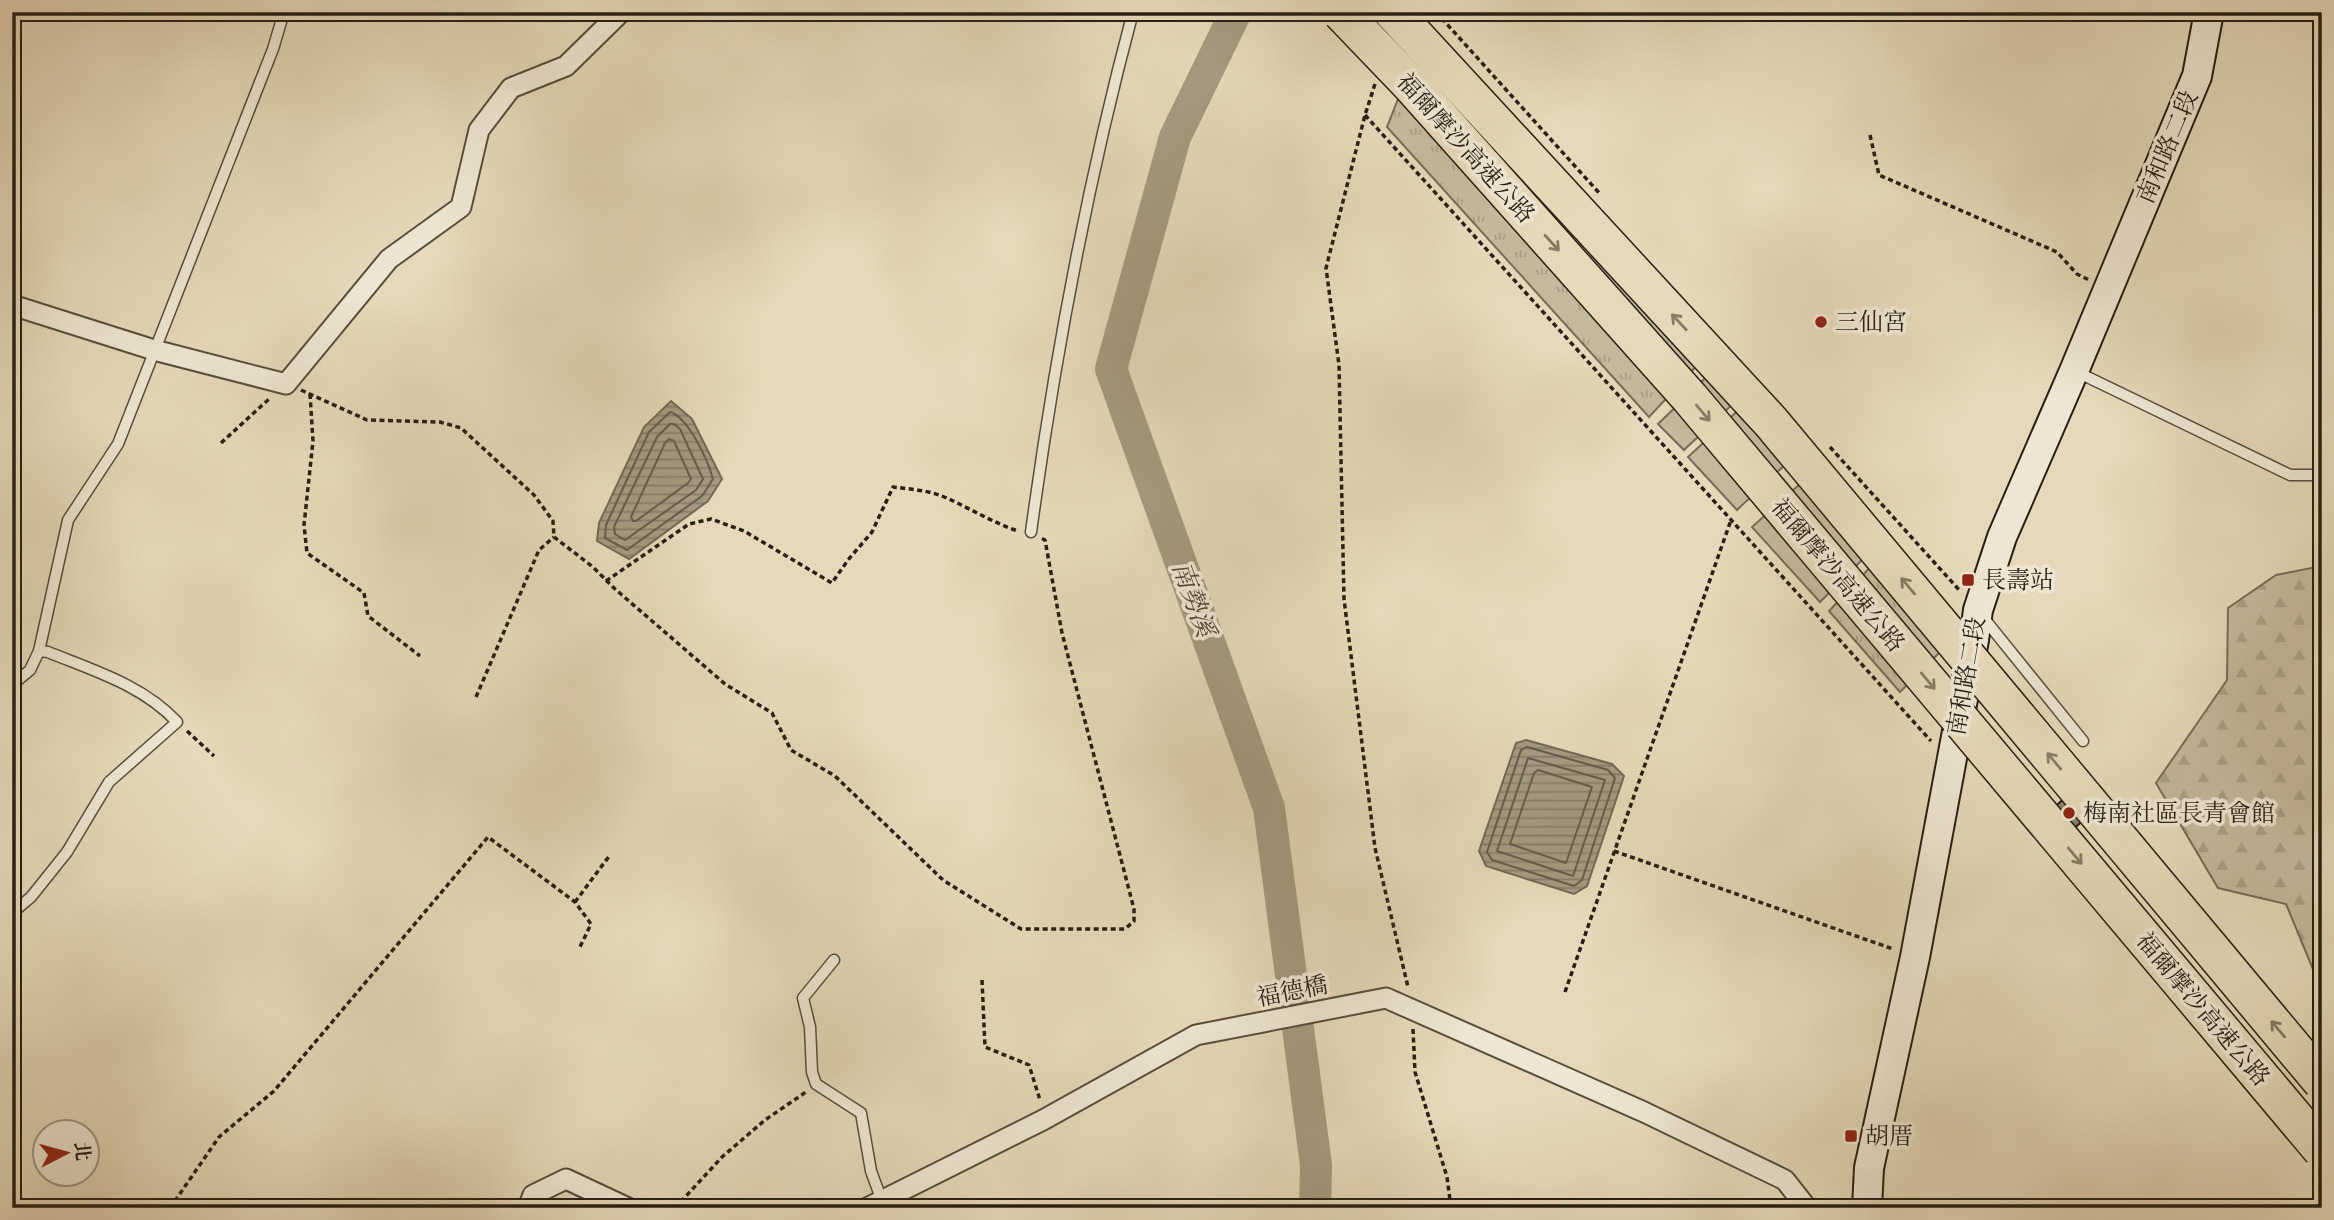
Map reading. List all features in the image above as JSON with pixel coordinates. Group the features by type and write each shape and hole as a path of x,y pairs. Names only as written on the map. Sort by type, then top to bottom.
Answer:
{"highway":[{"name":"福爾摩沙高速公路","path":"1341,12 1420,96 1690,398 2322,1150"},
{"name":"福爾摩沙高速公路","path":"1394,12 1771,422 2322,1082"}],"main road":[{"name":"南和路二段","path":"1867,1208 1869,1168 1915,957 1978,610 2002,537 2197,76 2209,12"}],"street":[{"path":"12,305 153,350 286,384 389,259 461,207 479,130 511,88 566,66 621,12"},
{"name":"福德橋","path":"875,1204 1043,1120 1196,1035 1386,998 1644,1112 1784,1180 1807,1208"},
{"path":"528,1208 533,1195 566,1179 628,1208"}],"lane":[{"path":"12,685 30,670 39,651 68,520 118,444 273,49 285,12"},
{"path":"1031,532 1050,394 1076,251 1107,108 1133,12"},
{"path":"2074,371 2290,475 2322,475"},
{"path":"1978,610 2083,741"},
{"path":"12,913 31,897 67,852 109,782 177,722 168,712 134,688 48,652 39,651"},
{"path":"834,960 803,998 810,1027 811,1072 816,1084 861,1113 875,1204"}],"path":[{"path":"1378,76 1365,114 1326,268 1339,365 1344,599 1376,848 1413,1009 1415,1072 1447,1177 1451,1208"},
{"path":"1365,114 1951,763"},
{"path":"1870,135 1879,175 2057,253 2077,274 2107,289"},
{"path":"221,443 286,384 367,420 440,422 461,428 534,495 553,521 554,537 593,567 606,581 725,684 772,713 791,750 835,776 943,880 1021,929 1125,929 1134,921 1134,909 1062,633 1045,540 1031,532 1017,531 998,524 941,496 918,489 892,487 872,532 832,583 744,531 711,519 689,524 606,581"},
{"path":"310,394 313,441 304,525 306,553 364,593 368,616 420,656"},
{"path":"1565,992 1731,520"},
{"path":"476,697 539,550 554,537"},
{"path":"177,722 214,756"},
{"path":"170,1208 219,1137 274,1091 488,837 575,902 591,924 579,949"},
{"path":"1614,851 1915,957"},
{"path":"575,902 610,855"},
{"path":"982,980 985,1047 1029,1065 1038,1090 1043,1120"},
{"path":"675,1208 722,1157 765,1120 816,1084"}],"green space":[{"path":"1428,23 1718,343 1649,417 1387,127"},
{"path":"1729,355 1755,383 1684,450 1658,424"},
{"path":"1760,390 1807,444 1737,510 1688,457"},
{"path":"1820,466 1885,537 1820,602 1752,527"},
{"path":"1892,544 1966,626 1900,692 1829,611"},
{"path":"2322,566 2322,991 2286,904 2218,888 2156,783 2227,680 2228,608 2276,575"}],"water":[{"path":"671,401 692,419 722,479 708,501 629,559 597,541 599,523 644,427"},
{"path":"1526,740 1612,764 1624,776 1587,886 1574,894 1486,866 1479,851 1516,743"}],"building":[{"name":"梅南社區長青會館","path":"2072,791 2092,812 2066,836 2046,815"}],"waterway":[{"name":"南勢溪","path":"1236,12 1175,137 1111,369 1269,808 1316,1165 1315,1208"}],"place":[{"name":"三仙宮","path":"1821,322"},
{"name":"長壽站","path":"1968,580"},
{"name":"梅南社區長青會館","path":"2069,813"},
{"name":"胡厝","path":"1851,1136"}]}
